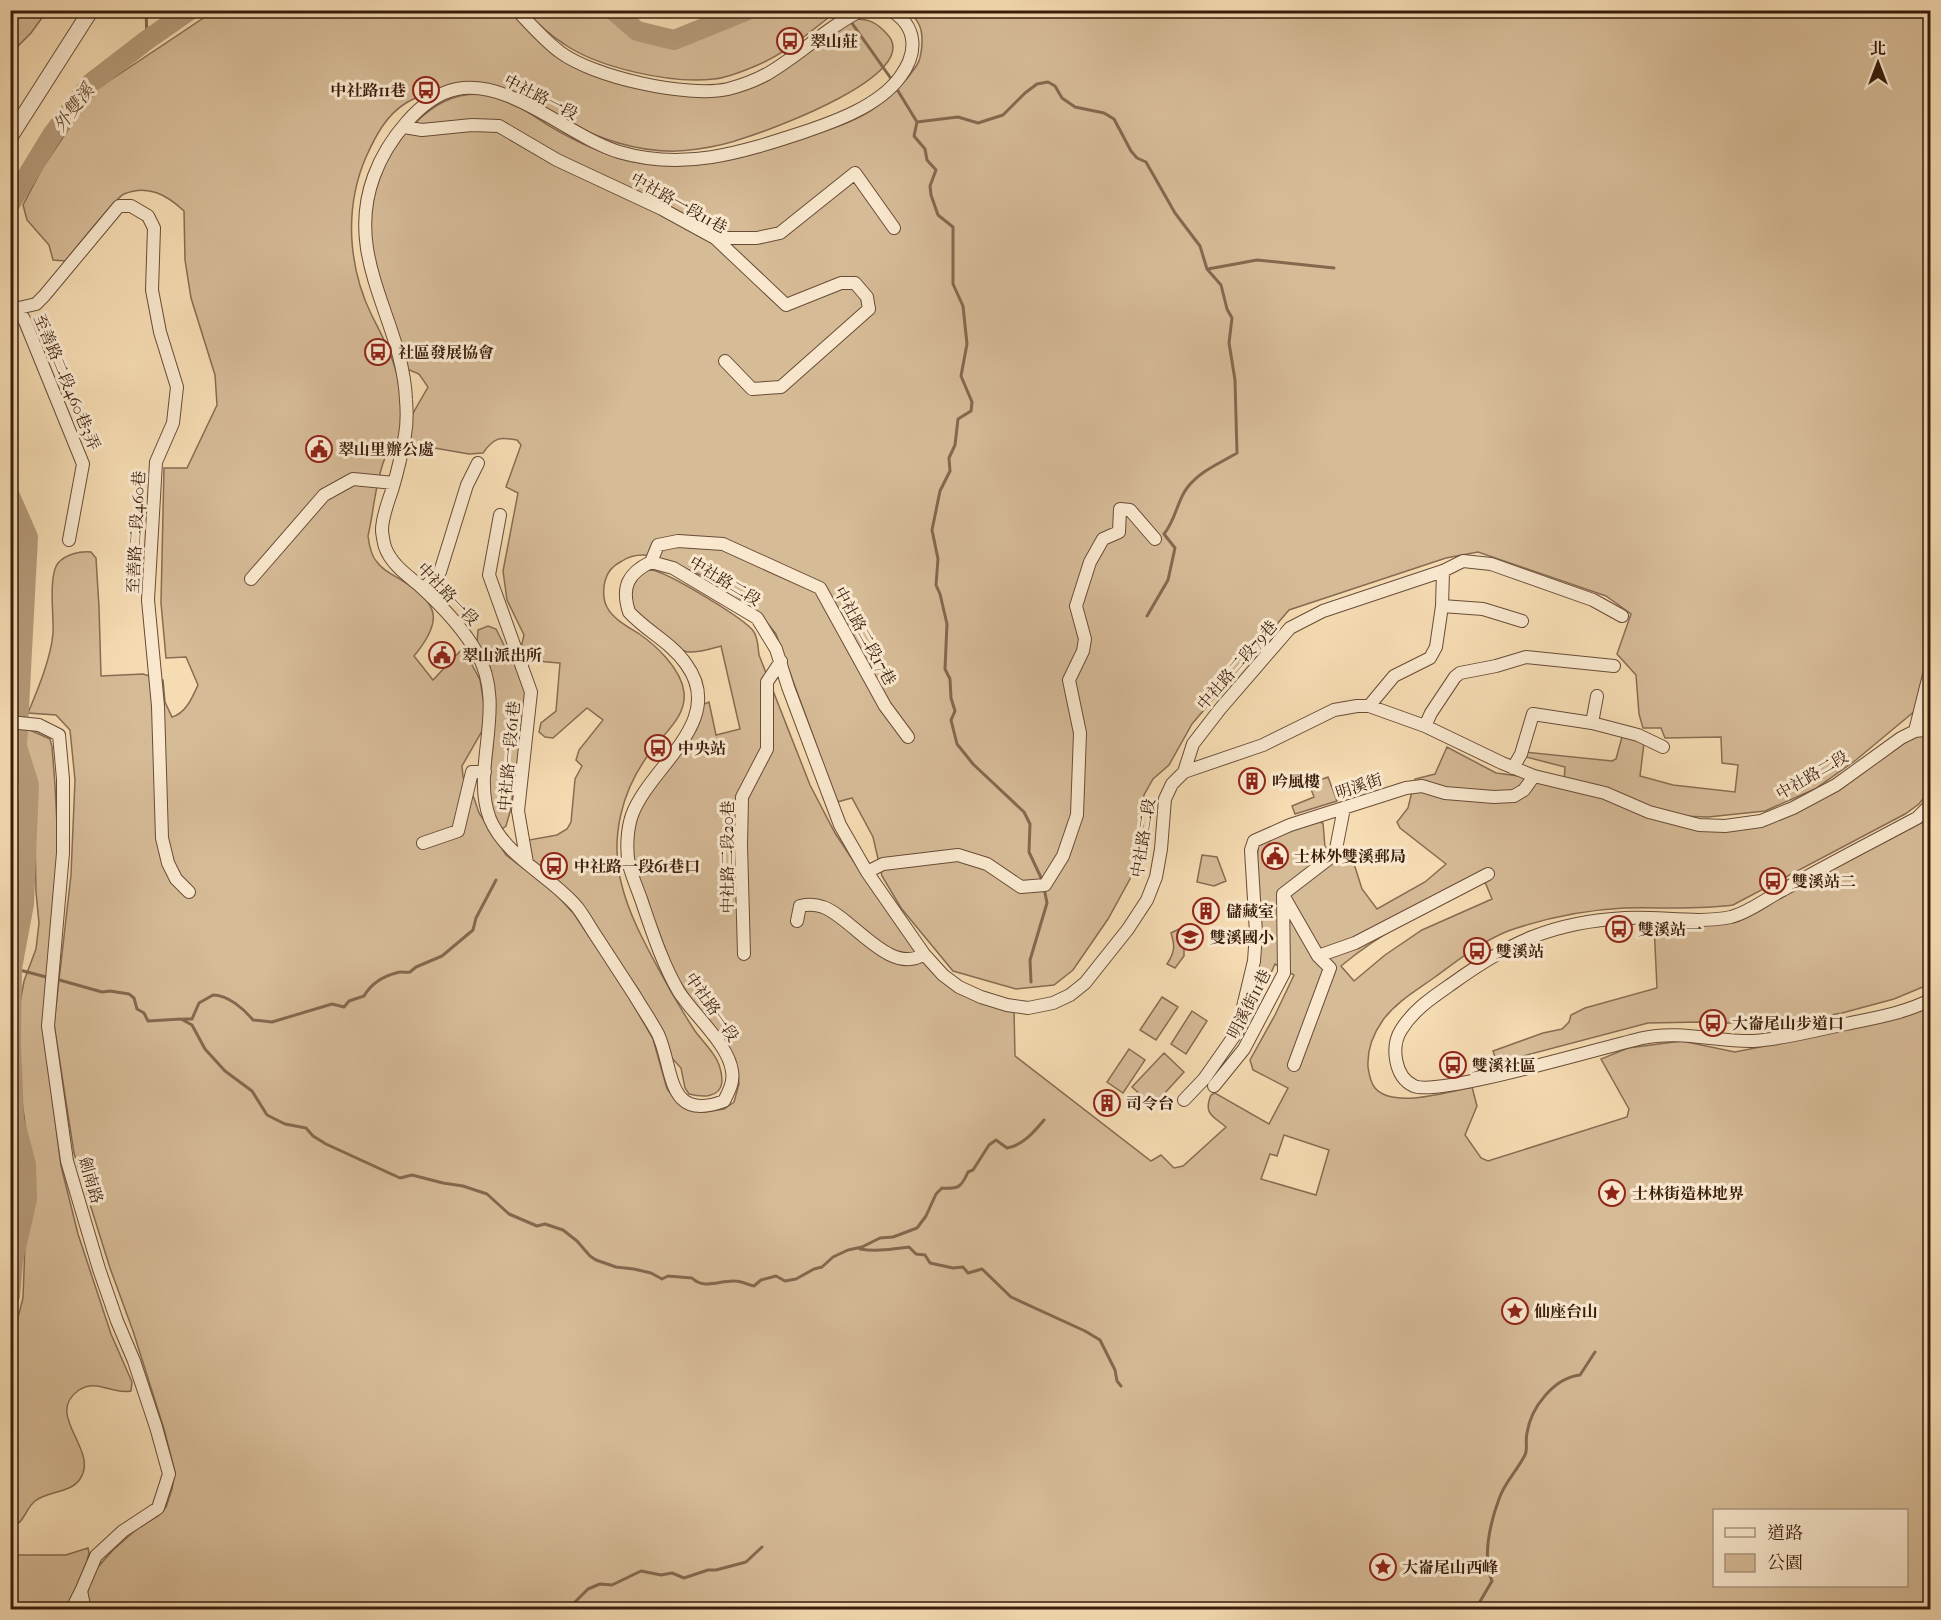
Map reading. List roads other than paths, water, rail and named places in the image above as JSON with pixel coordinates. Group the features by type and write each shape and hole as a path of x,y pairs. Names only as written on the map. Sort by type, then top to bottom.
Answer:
{"street":[{"path":"10,137 91,10"},
{"path":"517,10 561,53 589,68 626,80 702,91 728,89 766,74 844,19 862,10"},
{"name":"中社路一段","path":"651,562 638,568 631,575 626,588 629,612 686,664 696,681 699,699 696,719 632,815 628,844 629,864 666,970 681,995 725,1053 732,1070 731,1086 724,1101 709,1107 682,1100 673,1088 658,1036 578,908 551,880 513,850 496,831 485,800 491,714 487,680 480,657 457,623 396,565 386,550 381,532 407,429 406,388 399,358 370,268 366,244 365,212 373,179 384,152 423,105 454,89 486,88 519,100 589,141 621,153 683,162 734,154 828,124 864,107 896,83 909,65 914,48 910,31 902,17 890,10"},
{"name":"中社路一段11巷","path":"404,126 422,130 472,125 500,126 557,160 662,209 715,238 786,305 841,282 855,283 867,297 869,309 781,387 752,389 725,361"},
{"path":"715,238 757,238 780,233 855,173 894,228"},
{"name":"至善路二段460巷","path":"13,309 36,304 119,206 131,206 148,216 154,228 152,290 160,332 177,387 173,423 156,462 148,600 158,706 162,838 168,863 176,879 189,892"},
{"name":"至善路二段460巷3弄","path":"13,309 24,319 83,464 69,540"},
{"path":"423,589 440,572 467,485 478,463"},
{"path":"251,579 324,495 353,479 394,483"},
{"path":"867,872 883,864 958,855 987,864 1021,887 1045,885 1063,856 1077,815 1080,733 1069,680 1083,651 1085,639 1077,606 1083,584 1090,562 1103,539 1119,532 1120,509 1130,510 1155,539"},
{"name":"中社路一段61巷","path":"500,515 489,575 531,692 518,811 527,863"},
{"name":"中社路二段17巷","path":"651,562 658,545 678,541 723,544 820,588 885,706 908,737"},
{"name":"中社路二段79巷","path":"1184,772 1192,744 1290,628 1323,611 1443,571 1463,561 1491,564 1593,600 1622,616"},
{"name":"中社路二段","path":"651,562 673,568 757,618 776,649 840,825 867,872 924,954 943,975 959,987 981,997 1028,1008 1053,1003 1070,995 1085,983 1121,938 1146,900 1156,877 1165,799 1172,784 1184,772 1263,745 1334,710 1370,706 1425,726 1534,776 1605,793 1649,812 1675,820 1699,825 1725,826 1761,821 1793,808 1836,785 1901,738 1915,731"},
{"path":"1370,706 1394,676 1430,658 1436,647 1442,606 1443,571"},
{"path":"1442,606 1483,609 1522,621"},
{"path":"1425,726 1431,713 1460,673 1526,657 1614,666"},
{"name":"中社路二段20巷","path":"744,954 742,797 766,749 766,682 781,662"},
{"path":"1930,671 1915,731 1924,730 1930,734"},
{"path":"1592,723 1597,696"},
{"path":"1513,768 1521,754 1533,714 1592,723 1638,735 1663,747"},
{"name":"劍南路","path":"10,722 39,724 59,735 63,779 63,853 48,1026 67,1161 99,1269 134,1361 169,1474 158,1508 123,1531 96,1556 74,1605 75,1610"},
{"path":"423,843 458,831 472,772 486,772"},
{"name":"明溪街","path":"1184,1100 1204,1079 1237,1032 1254,961 1256,933 1251,850 1254,840 1290,825 1406,788 1422,786 1445,793 1494,797 1514,796 1524,790 1534,776"},
{"path":"1930,805 1917,818 1749,910 1732,916 1711,920 1645,918 1599,921 1544,931 1509,946 1419,1007 1407,1020 1398,1035 1395,1059 1409,1083 1416,1088 1429,1089 1480,1079 1647,1037 1678,1035 1754,1041 1891,1014 1930,999"},
{"path":"1294,1065 1330,968 1318,956 1283,894 1335,854 1344,808"},
{"path":"1318,956 1354,943 1488,874"},
{"name":"明溪街11巷","path":"1214,1086 1244,1049 1284,974 1283,894"},
{"path":"797,921 800,906 813,904 826,908 865,938 900,959 916,959 924,954"},
{"path":"81,1591 85,1610"}],"waterway":[{"path":"146,10 147,40"},
{"name":"外雙溪","path":"10,204 52,135 91,83 190,10"},
{"path":"613,10 637,31 674,40 748,10"},
{"path":"849,19 892,80"},
{"path":"917,122 958,117 978,123 1003,115 1037,84 1048,82 1055,86 1062,98 1075,107 1104,113 1114,119 1131,151 1137,158 1146,162 1175,213 1200,246 1207,269 1221,285 1227,309 1232,318 1229,343 1235,380 1237,453 1204,472 1184,493 1164,534 1175,548 1168,580 1147,616"},
{"path":"895,86 917,122 914,136 925,149 927,160 936,170 930,186 938,215 953,227 953,284 963,306 967,344 961,376 972,402 971,411 958,419 955,445 949,458 950,471 940,491 932,530 938,559 936,585 947,624 945,669 950,679 951,698 955,711 951,720 957,744 973,764 1024,812 1030,824 1029,852 1043,882"},
{"path":"1208,269 1257,260 1334,268"},
{"name":"外雙溪","path":"10,496 28,537 17,746 29,785 24,904 12,968 11,1044 14,1119 26,1164 27,1199 13,1261 10,1296"},
{"path":"183,1019 192,1019 199,1003 213,995 230,1000 253,1020 272,1022 332,1004 344,1007 349,1001 364,996 381,979 398,972 410,972 442,956 473,930 476,918 496,880"},
{"path":"1031,982 1030,960 1047,903 1044,888"},
{"path":"12,968 50,978"},
{"path":"56,979 102,992 129,994 134,998 137,1009 144,1013 148,1021 181,1019 192,1025 205,1049 225,1071 252,1091 267,1115 285,1124 306,1128 313,1136 326,1144 400,1178 412,1175 463,1186 487,1194 509,1214 537,1226 545,1224 563,1230 596,1260 616,1267 651,1273 662,1279 668,1276 692,1278 697,1282 707,1284 738,1281 754,1286 761,1280 776,1276 785,1281 796,1279 822,1267 833,1257 848,1250 917,1228 926,1216 936,1194 942,1188 955,1188 961,1184 989,1145 996,1140 1007,1148 1013,1147 1023,1141 1044,1120"},
{"path":"860,1249 909,1247 916,1254 925,1255 930,1263 953,1268 963,1267 968,1273 982,1269 1011,1297 1100,1340 1121,1386"},
{"path":"1475,1610 1492,1581 1487,1551 1496,1508 1501,1493 1525,1455 1527,1433 1533,1413 1545,1395 1553,1388 1570,1377 1580,1375 1595,1352"},
{"path":"567,1610 588,1589 600,1584 612,1585 641,1571 661,1575 672,1573 684,1578 746,1562 762,1547"}],"place":[{"name":"翠山莊","path":"790,41"},
{"name":"中社路11巷","path":"426,90"},
{"name":"社區發展協會","path":"378,352"},
{"name":"翠山里辦公處","path":"319,449"},
{"name":"翠山派出所","path":"442,655"},
{"name":"中央站","path":"658,748"},
{"name":"吟風樓","path":"1252,781"},
{"name":"士林外雙溪郵局","path":"1275,856"},
{"name":"中社路一段61巷口","path":"554,866"},
{"name":"雙溪站二","path":"1773,881"},
{"name":"儲藏室","path":"1206,911"},
{"name":"雙溪站一","path":"1619,929"},
{"name":"雙溪國小","path":"1190,937"},
{"name":"雙溪站","path":"1477,951"},
{"name":"大崙尾山步道口","path":"1713,1023"},
{"name":"雙溪社區","path":"1453,1065"},
{"name":"司令台","path":"1107,1103"},
{"name":"士林街造林地界","path":"1612,1193"},
{"name":"仙座台山","path":"1515,1311"},
{"name":"大崙尾山西峰","path":"1383,1567"}]}
